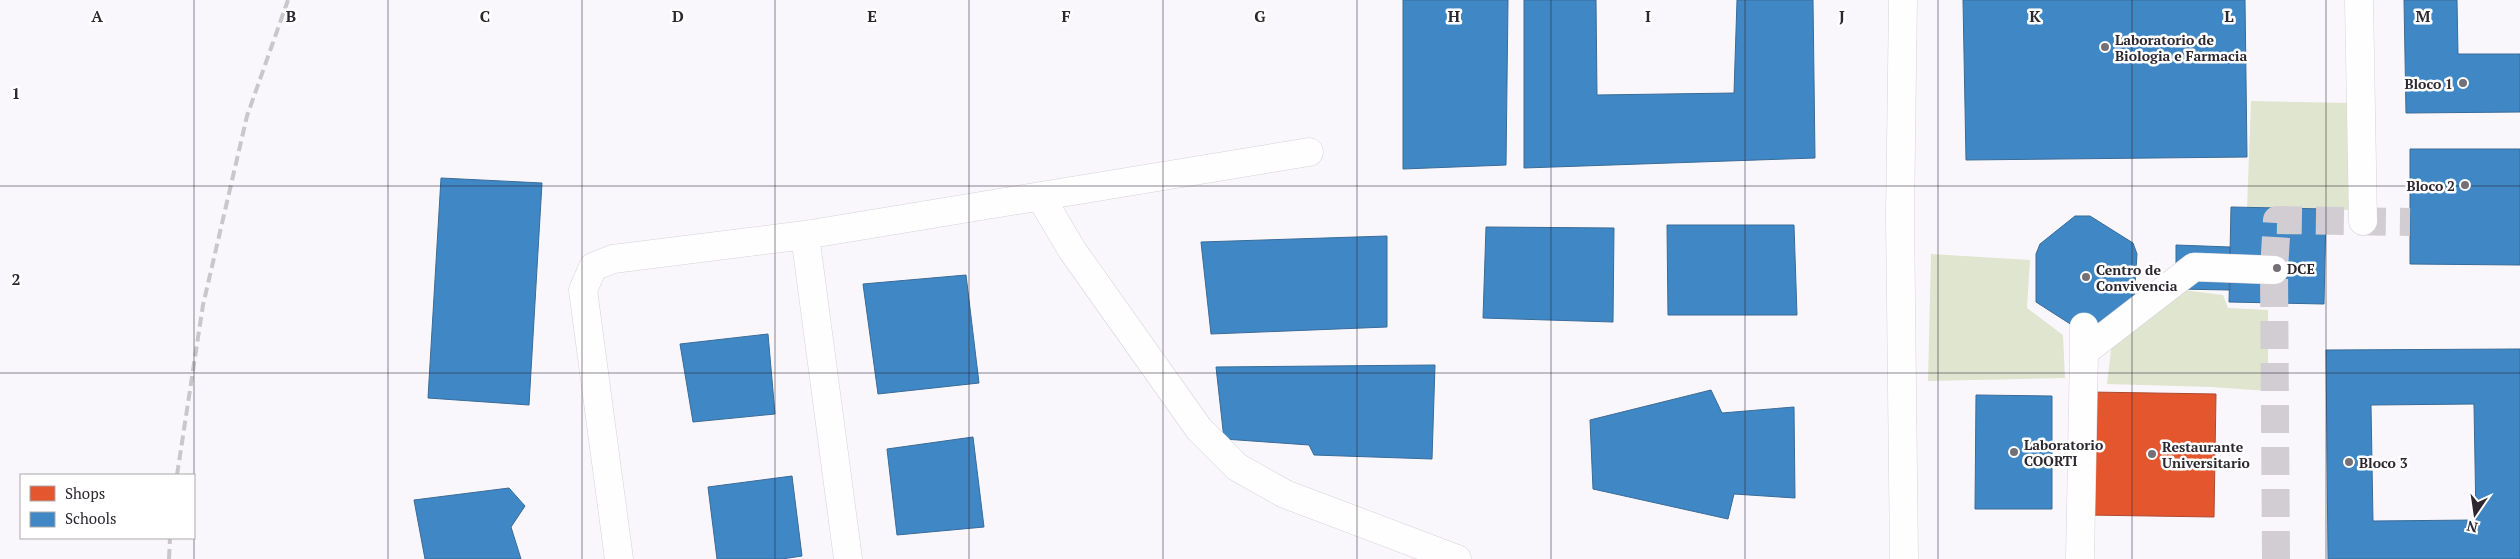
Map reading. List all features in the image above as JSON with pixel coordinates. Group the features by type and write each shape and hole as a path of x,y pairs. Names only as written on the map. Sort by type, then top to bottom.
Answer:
{"street":[{"path":"1903,0 1900,216 1904,559"},
{"path":"2359,0 2363,221"},
{"path":"619,559 583,290 593,267 613,259 805,234 1309,152"},
{"path":"1040,196 1072,250 1199,429 1236,467 1285,494 1457,559"},
{"path":"805,234 848,559"},
{"path":"2080,559 2084,339 2194,267 2274,270"}],"green space":[{"path":"2251,101 2352,103 2350,210 2247,208"},
{"path":"1931,254 2030,260 2027,308 2063,335 2065,378 1928,381"},
{"path":"2176,289 2223,295 2228,308 2268,310 2268,391 2212,387 2107,384 2112,342"}],"building: Shops":[{"name":"Restaurante Universitario","path":"2089,392 2216,394 2214,517 2087,515"}],"building: Schools":[{"path":"1403,0 1508,0 1506,165 1403,169"},
{"path":"1524,0 1596,0 1597,95 1734,93 1737,0 1813,0 1815,158 1524,168"},
{"name":"Laboratorio de Biologia e Farmacia","path":"1963,0 2245,0 2247,157 1966,160"},
{"name":"Bloco 1","path":"2404,0 2457,0 2458,54 2520,54 2520,112 2406,113"},
{"name":"Bloco 2","path":"2410,149 2520,149 2520,265 2410,264"},
{"path":"441,178 542,183 529,405 428,398"},
{"name":"DCE","path":"2231,207 2326,209 2324,304 2229,302"},
{"name":"Centro de Convivencia","path":"2075,216 2090,216 2133,243 2137,254 2134,300 2093,328 2075,327 2036,302 2036,254 2040,244"},
{"path":"1667,225 1794,225 1797,315 1668,315"},
{"path":"1486,227 1614,228 1613,322 1483,318"},
{"path":"1387,236 1387,327 1211,334 1201,242"},
{"path":"2176,245 2230,247 2230,290 2176,289"},
{"path":"966,275 979,383 878,394 863,284"},
{"path":"768,334 775,414 693,422 680,344"},
{"name":"Bloco 3","path":"2520,349 2520,559 2328,559 2326,350","holes":["2474,404 2476,520 2373,521 2371,405"]},
{"path":"1435,365 1432,459 1314,455 1309,445 1224,439 1216,367"},
{"path":"1711,390 1722,413 1794,407 1795,498 1734,494 1728,519 1593,489 1590,420"},
{"name":"Laboratorio COORTI","path":"1976,395 2052,396 2052,509 1975,509"},
{"path":"973,437 984,527 897,535 887,449"},
{"path":"792,476 802,556 782,559 717,559 708,487"},
{"path":"509,488 525,506 511,527 521,559 425,559 414,500"}],"tunnel":[{"path":"2276,559 2274,270 2277,220 2410,222"}],"railway":[{"path":"177,474 203,305 247,116 288,0"},
{"path":"169,559 170,539"}],"place":[{"name":"Laboratorio de Biologia e Farmacia","path":"2105,47"},
{"name":"Bloco 1","path":"2463,83"},
{"name":"Bloco 2","path":"2465,185"},
{"name":"DCE","path":"2277,268"},
{"name":"Centro de Convivencia","path":"2086,277"},
{"name":"Laboratorio COORTI","path":"2014,452"},
{"name":"Restaurante Universitario","path":"2152,454"},
{"name":"Bloco 3","path":"2349,462"}]}
